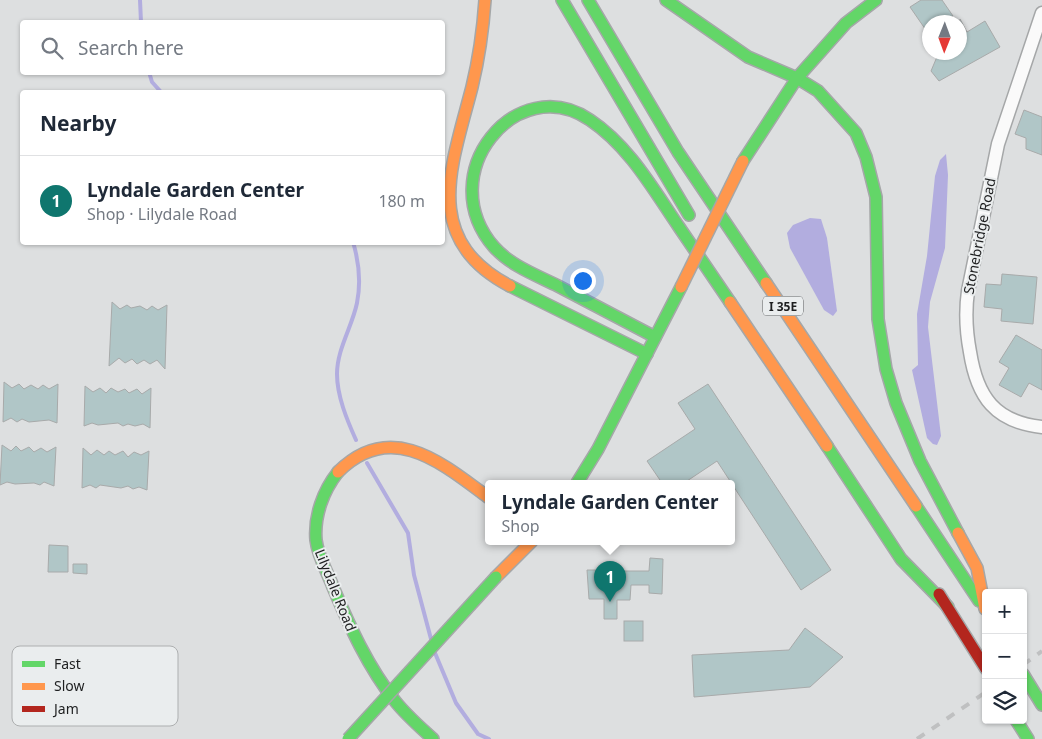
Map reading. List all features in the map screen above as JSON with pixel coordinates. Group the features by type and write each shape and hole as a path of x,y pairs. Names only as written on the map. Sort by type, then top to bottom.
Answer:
{"main road":[{"path":"485,0 485,25 470,98 451,170 448,205 457,236 477,263 503,281 647,354"},
{"path":"562,0 659,167 712,249"},
{"name":"I 35E","path":"588,0 678,152 982,606"},
{"path":"666,0 748,57 797,78 818,91 856,134 866,157 876,197 878,319 886,369 896,404 920,460 977,568 982,594"},
{"path":"579,480 598,449 656,337 743,161 797,78 846,23 876,0"},
{"path":"656,337 516,265 492,247 479,227 474,212 471,192 472,178 480,154 489,138 504,124 534,108 554,107 572,110 590,119 615,141 644,178 734,308 904,563 948,607"},
{"name":"Lilydale Road","path":"433,739 396,703 364,653 347,620 317,547 315,519 336,471 356,455 380,448 407,449 424,454 440,462 485,495"},
{"path":"348,739 496,577 528,545"},
{"path":"915,557 982,662"},
{"path":"1026,679 1042,705"},
{"path":"1019,724 1028,739"}],"street":[{"name":"Stonebridge Road","path":"1042,13 998,144 968,291 966,315 973,368 984,396 1014,422 1042,427"}],"shaded area":[{"path":"946,154 948,175 945,248 930,302 928,327 941,436 937,445 927,438 912,370 918,365 917,314 927,256 935,176 940,160"},
{"path":"810,218 821,219 827,238 837,311 833,316 824,310 790,248 787,233 793,225"}],"pier":[{"path":"1042,697 1042,739 1005,739 998,729 1005,724 1027,724 1027,707"}],"building":[{"path":"921,0 942,0 952,15 922,15 922,24 910,7"},
{"path":"985,21 1000,47 939,81 931,71 936,60 967,60 967,32"},
{"path":"1024,110 1042,117 1042,155 1026,149 1026,138 1015,134"},
{"path":"1002,274 1037,277 1033,324 1001,321 1002,309 984,307 986,284 1001,285"},
{"path":"112,302 120,309 127,305 131,308 140,306 147,310 152,306 158,310 167,305 165,369 157,360 150,364 144,360 137,364 132,359 125,363 119,358 109,366"},
{"path":"1016,335 1042,350 1042,390 1029,383 1021,397 999,385 1009,368 999,362"},
{"path":"4,382 12,388 19,384 24,389 31,385 38,389 43,385 49,389 58,384 57,423 49,420 29,422 22,419 17,422 11,418 3,422"},
{"path":"708,384 831,570 801,590 735,489 735,480 729,480 717,461 688,480 660,480 647,461 695,429 678,403"},
{"path":"85,386 93,392 100,388 106,393 111,388 118,392 125,389 129,393 137,389 142,394 151,388 150,428 143,424 123,426 118,423 98,425 92,423 84,426"},
{"path":"2,445 11,451 16,446 21,451 29,447 34,452 41,448 47,452 56,447 54,486 44,482 40,485 7,482 0,485"},
{"path":"83,448 91,455 97,450 104,455 109,451 115,455 123,451 128,457 134,452 141,455 149,451 147,490 139,487 133,489 128,486 121,488 100,485 96,488 90,485 82,488"},
{"path":"49,545 68,546 68,572 48,572"},
{"path":"650,558 663,559 662,594 649,593 649,585 631,585 630,600 617,600 617,619 604,619 604,599 589,599 587,570 601,570 601,565 620,565 620,571 649,571"},
{"path":"73,564 87,564 87,574 73,573"},
{"path":"624,621 643,621 643,641 624,641"},
{"path":"805,628 843,657 810,687 694,697 692,655 789,650"}],"waterway":[{"path":"140,0 141,20"},
{"path":"150,75 152,82 159,90"},
{"path":"354,245 359,272 359,288 355,312 339,356 337,382 346,416 356,440"},
{"path":"367,463 408,533 414,575 431,639"},
{"path":"435,653 456,703 478,734 489,739"}],"railway":[{"path":"1027,662 1042,651"},
{"path":"917,739 982,695"}],"traffic: fast":[{"path":"562,0 689,215"},
{"path":"588,0 678,152 766,283"},
{"path":"666,0 748,57 797,78 818,91 856,133 866,157 876,197 878,319 886,369 896,403 920,461 958,533"},
{"path":"743,161 797,78 846,23 876,0"},
{"path":"655,337 524,270 508,260 494,247 477,219 472,189 477,162 491,137 511,119 535,108 562,108 590,120 604,131 617,142 650,183 730,302"},
{"path":"510,286 647,354"},
{"path":"579,480 598,449 681,287"},
{"path":"827,446 901,559 948,607"},
{"path":"338,472 324,496 316,522 316,540 321,558 353,632 376,674 399,706 433,739"},
{"path":"916,506 979,601"},
{"path":"348,739 496,577"},
{"path":"1026,679 1042,705"},
{"path":"1019,724 1028,739"}],"traffic: slow":[{"path":"485,0 479,55 457,144 450,198 453,223 463,246 482,267 510,286"},
{"path":"681,287 743,161"},
{"path":"766,283 916,506"},
{"path":"730,302 827,446"},
{"path":"338,472 358,456 377,449 397,448 416,452 435,460 485,495"},
{"path":"958,533 977,568 982,594"},
{"path":"496,577 528,545"}],"traffic: jam":[{"path":"939,594 982,663"}],"place":[{"name":"Lyndale Garden Center","path":"610,602"}]}
